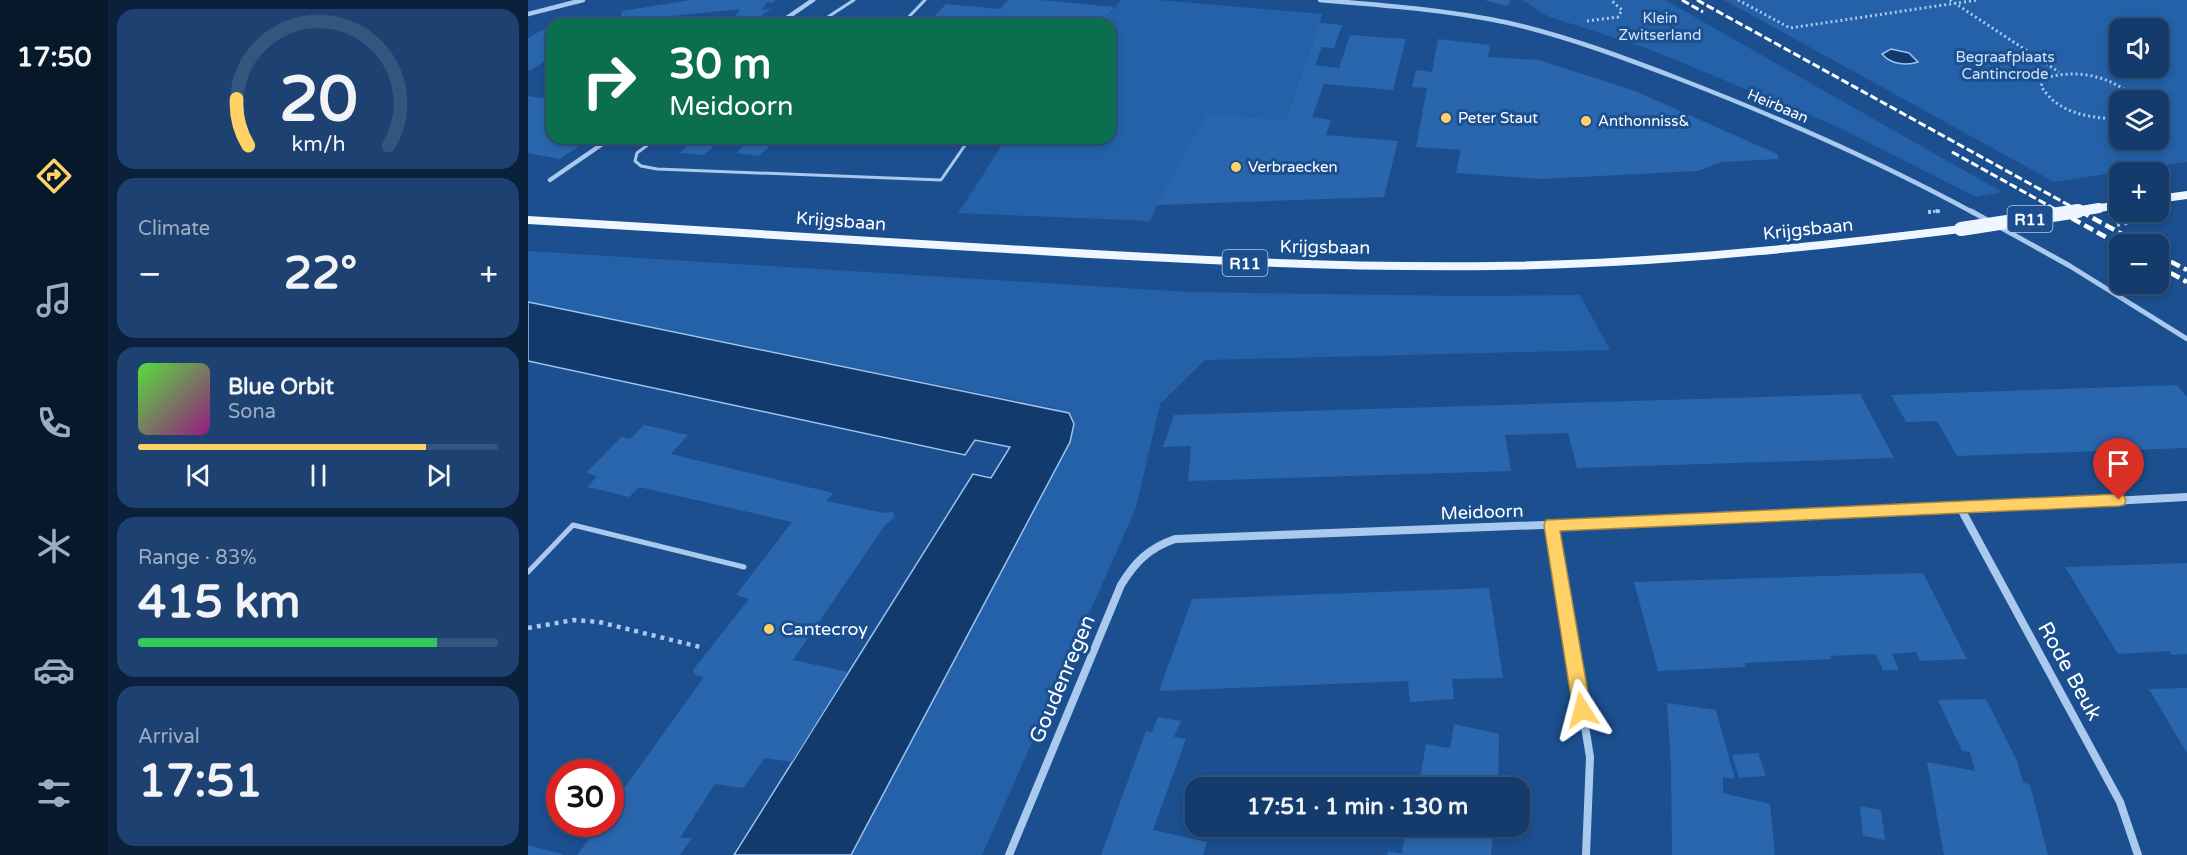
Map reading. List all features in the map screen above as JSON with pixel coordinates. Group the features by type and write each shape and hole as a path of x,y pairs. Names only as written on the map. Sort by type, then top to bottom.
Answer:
{"main road":[{"path":"2169,197 2187,195"},
{"name":"Krijgsbaan","path":"528,220 1234,263 1338,266 1527,265 1652,260 1786,249 1961,230 2109,207"}],"street":[{"path":"528,14 583,0"},
{"path":"787,18 813,0"},
{"name":"Heirbaan","path":"1320,0 1447,12 1509,24 1614,55 1728,98 1878,163 2011,232 2187,339"},
{"path":"550,180 602,144"},
{"name":"Meidoorn","path":"1175,539 1961,509 2187,497"},
{"name":"Rode Beuk","path":"1961,509 2120,802 2138,855"},
{"path":"1552,525 1590,757 1586,855"},
{"name":"Goudenregen","path":"1009,855 1121,585 1137,560 1153,546 1175,539"}],"lane":[{"path":"826,18 854,0"},
{"path":"908,18 925,0"},
{"path":"649,144 637,153 635,161 641,166 657,170 941,180 966,144"},
{"path":"528,572 573,525 744,567"}],"path":[{"path":"1554,36 1585,21 1618,17 1622,10 1611,0"},
{"path":"1738,0 1790,28 1977,0"},
{"path":"1950,0 2060,73"},
{"path":"2109,118 2087,116 2055,103 2044,93 2041,86 2044,78 2074,72 2103,79 2125,90"},
{"path":"1918,214 1928,213"},
{"path":"528,628 574,620 599,622 700,647"}],"green space":[{"path":"1121,0 1159,0 1322,14 1285,121 1157,205 1150,221 958,213 1003,144 1116,144 1116,18 1106,18"},
{"name":"Klein Zwitserland","path":"1522,0 1665,0 2002,192 1976,197 1840,128 1649,49 1547,16"},
{"name":"Begraafplaats Cantincrode","path":"1724,0 2187,0 2187,162 2169,165 2169,162 2109,162 2109,174 2054,182"},
{"path":"528,251 1188,292 1465,296 1580,295 1610,350 1205,360 1160,404 1136,508 982,855 851,855 1070,442 1074,424 1054,408 528,302"}],"shaded area":[{"path":"1891,49 1909,53 1918,62 1903,64 1889,60 1882,54"},
{"path":"528,302 1069,413 1074,424 1070,442 851,855 734,855 973,474 991,478 1010,447 975,440 965,455 528,361"}],"building":[{"path":"691,0 775,0 775,2 766,3 762,10 771,9 758,18 731,18 735,17 740,9 662,18 620,18 622,11"},
{"path":"1008,0 1040,0 1114,7 1106,18 933,18 946,4 1000,9"},
{"path":"1484,0 1511,0 1507,6"},
{"path":"609,15 609,18 594,18"},
{"path":"728,16 725,18 708,18 709,17"},
{"path":"1320,23 1342,25 1334,48 1322,47 1315,65 1339,68 1350,35 1406,39 1393,90 1324,84 1312,117 1331,120 1326,135 1398,141 1384,197 1157,205 1207,114 1285,121"},
{"path":"546,30 546,61 528,70 528,38"},
{"name":"Anthonniss&","path":"1438,39 1490,45 1488,57 1539,60 1635,91 1777,154 1779,159 1721,162 1698,171 1540,179 1456,173 1461,150 1416,147 1427,88 1412,87 1416,70 1432,72"},
{"path":"528,96 546,98 546,144 582,144 560,159 528,153"},
{"path":"690,144 716,144 704,155 680,153"},
{"path":"746,144 772,144 759,156 736,153"},
{"path":"2177,385 2187,397 2187,448 1957,456 1937,421 1906,422 1891,395"},
{"path":"1860,394 1894,458 1577,468 1568,433 1505,435 1511,471 1188,481 1191,446 1163,447 1174,415"},
{"name":"Cantecroy","path":"644,425 688,435 671,454 833,493 826,501 884,513 893,512 895,517 885,525 793,660 848,672 792,762 765,758 743,788 715,784 680,838 692,838 680,855 577,855 590,837 624,837 624,788 704,677 695,675 693,670 749,599 736,595 792,522 639,487 629,497 588,487 597,476 586,473 621,437 630,439"},
{"path":"2187,563 2187,654 2172,655 2169,651 2118,654 2065,567"},
{"path":"1923,573 1967,659 1920,661 1916,652 1892,654 1899,670 1883,670 1876,655 1873,654 1830,656 1831,659 1745,663 1745,667 1658,671 1634,582"},
{"path":"1489,588 1503,678 1452,679 1454,699 1410,702 1408,681 1159,691 1192,599"},
{"path":"2187,688 2187,753 2149,689"},
{"path":"1986,699 2017,761 2023,782 2030,785 2048,855 1944,855 1927,762 1975,771 1970,752 1962,751 1938,700"},
{"path":"1667,703 1716,710 1735,779 1723,777 1723,793 1770,804 1775,855 1672,855 1671,767"},
{"path":"1158,717 1181,721 1174,737 1186,739 1153,830 1207,842 1203,855 1101,855 1146,731 1152,732"},
{"path":"1454,724 1499,734 1498,777 1420,777 1426,744 1450,748"},
{"path":"1758,753 1766,776 1739,778 1732,755"},
{"path":"1860,806 1881,810 1885,840 1863,836"},
{"path":"1404,837 1493,837 1491,855 1387,855 1388,851 1402,854"},
{"path":"528,845 562,854 562,855 528,855"}],"railway":[{"path":"1682,0 1703,12"},
{"path":"1697,0 2083,213"},
{"path":"1952,152 2062,213"},
{"path":"2059,211 2109,239"},
{"path":"2080,211 2122,234"},
{"path":"2169,261 2187,270"},
{"path":"2169,272 2187,282"}],"place":[{"name":"Peter Staut","path":"1446,118"},
{"name":"Anthonniss&","path":"1586,121"},
{"name":"Verbraecken","path":"1236,167"},
{"name":"Cantecroy","path":"769,629"}],"route":[{"path":"1582,710 1552,525 1961,509 2119,500"}]}
